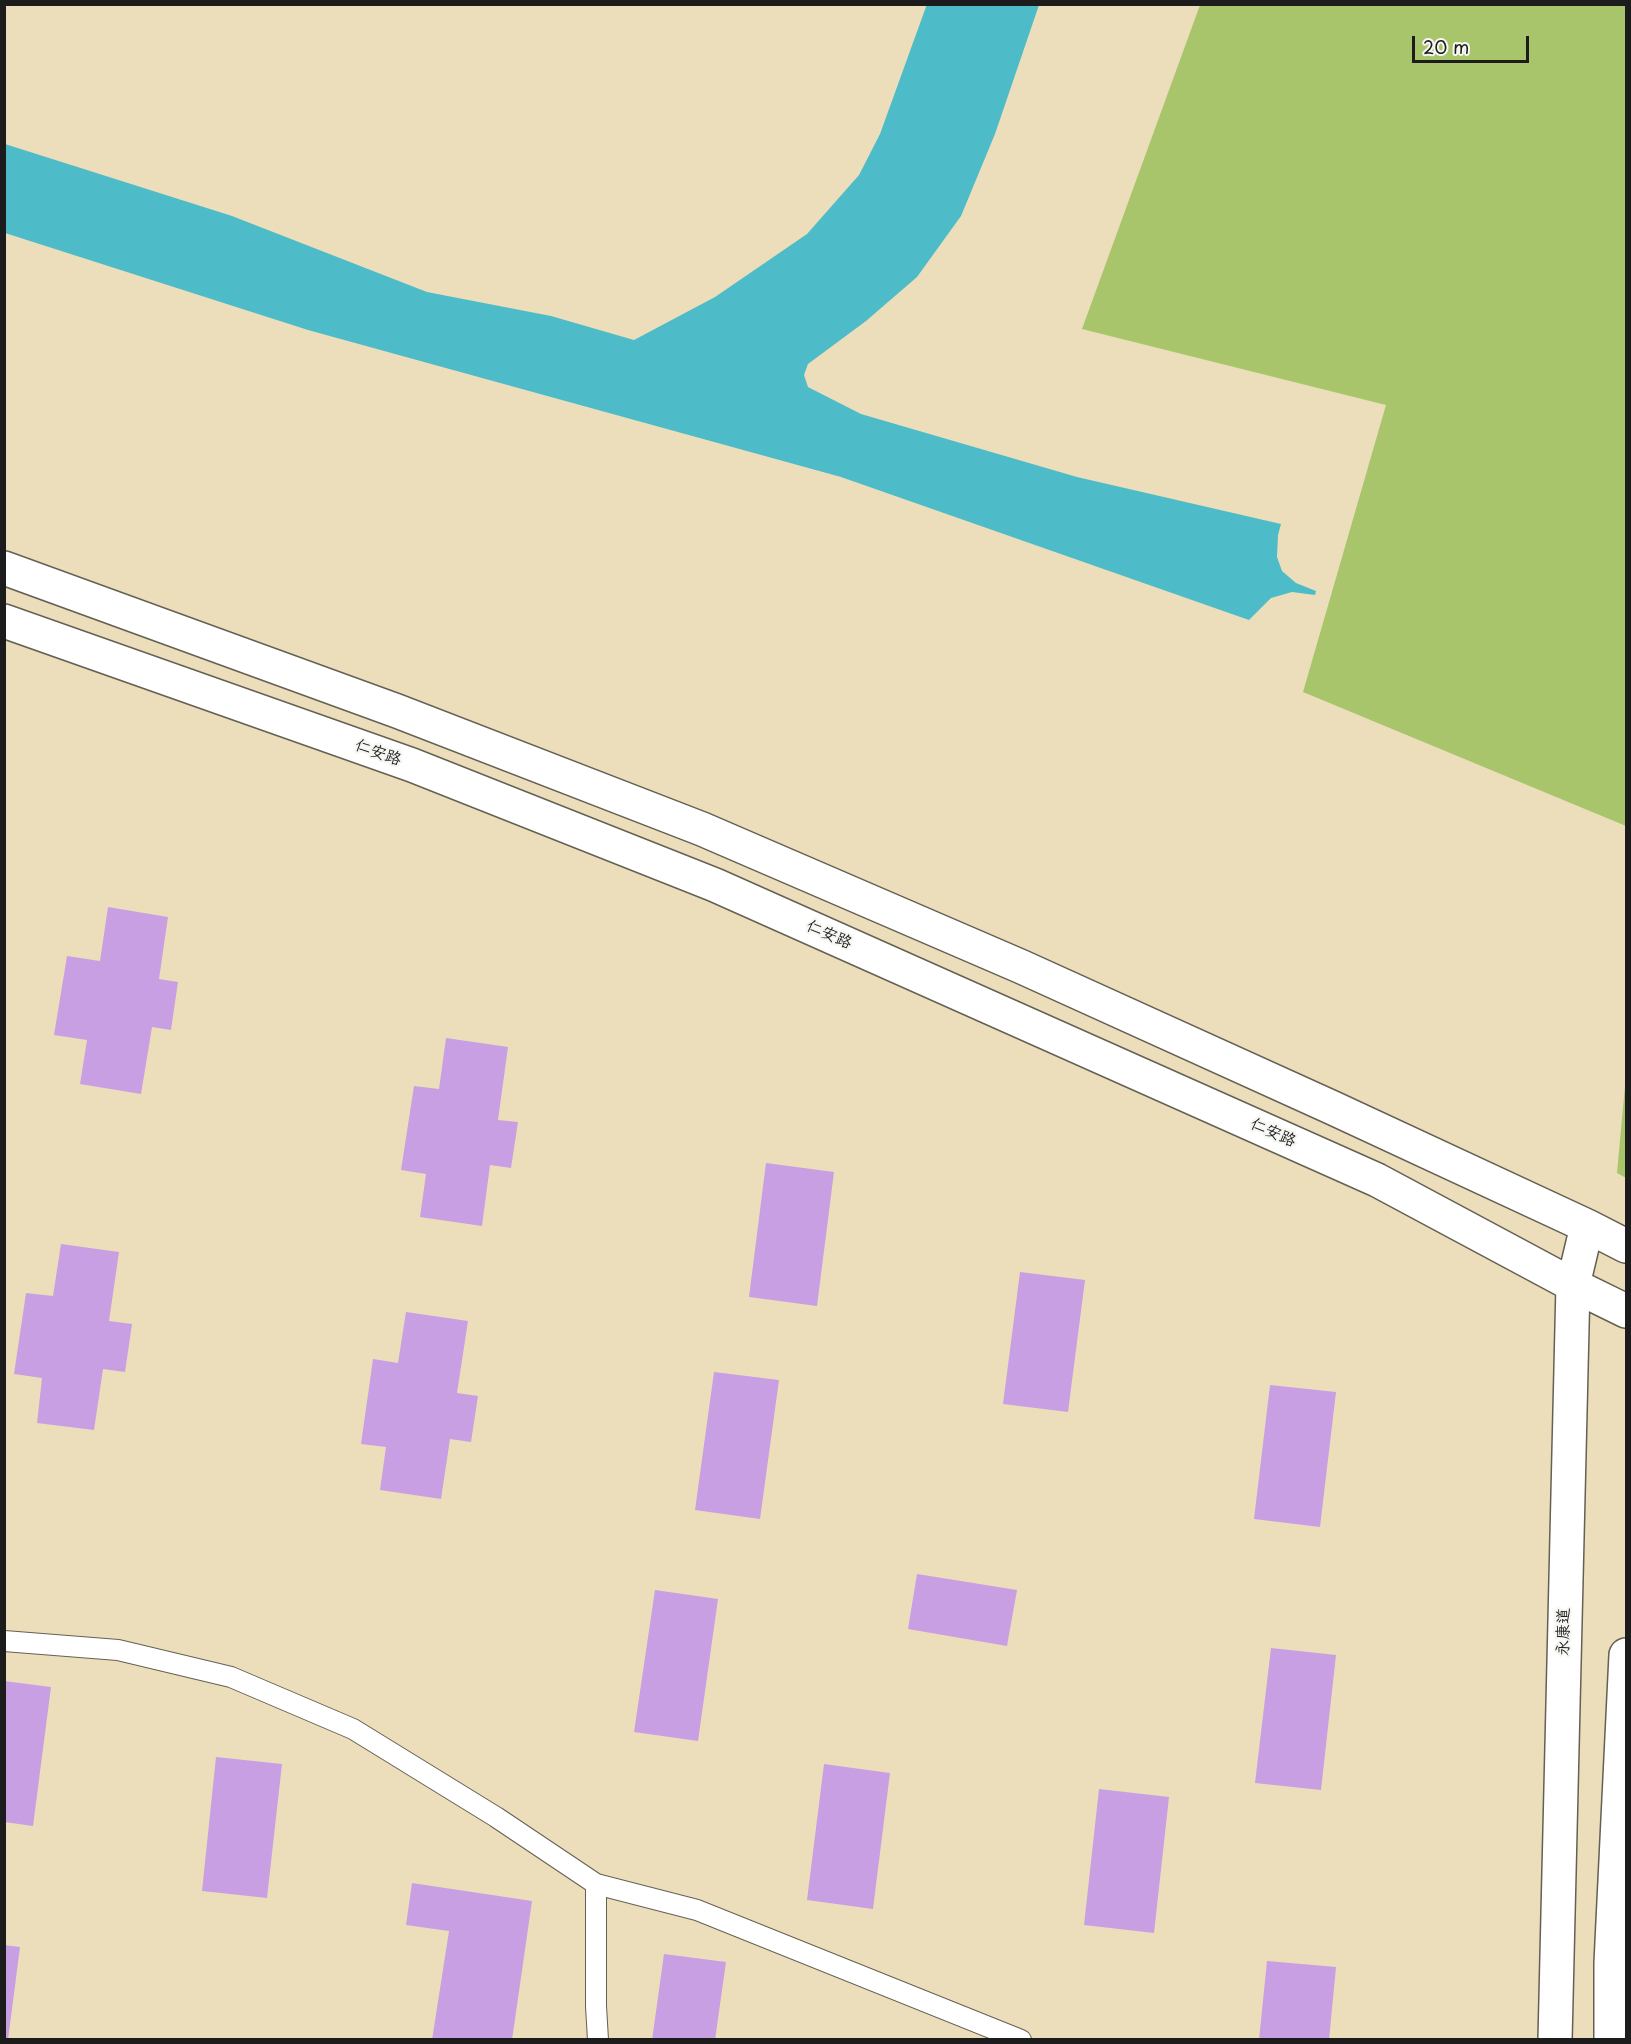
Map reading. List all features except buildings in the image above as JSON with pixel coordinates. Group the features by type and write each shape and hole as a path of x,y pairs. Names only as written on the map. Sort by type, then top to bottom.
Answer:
{"street":[{"path":"4,568 397,711 702,829 1022,967 1333,1107 1626,1246"},
{"name":"仁安路","path":"4,621 412,765 715,885 1377,1180 1626,1311"},
{"name":"永康道","path":"1555,2040 1573,1285 1587,1226"},
{"path":"1611,2040 1611,1963 1626,1655"}],"lane":[{"path":"4,1641 118,1650 231,1677 353,1729 496,1817 596,1884 697,1910 1021,2040"},
{"path":"596,1884 598,2040"}],"green space":[{"path":"1200,5 1626,5 1626,826 1303,692 1386,405 1082,329"},
{"path":"1626,1075 1626,1178 1617,1173"}],"water":[{"path":"927,4 1039,5 995,134 961,216 917,277 866,321 808,364 804,375 808,387 861,414 1077,477 1281,524 1277,557 1282,571 1296,583 1316,591 1315,595 1292,592 1271,598 1249,620 841,477 308,330 5,233 5,144 232,216 427,292 551,316 634,340 715,297 807,234 859,175 880,134"}]}
